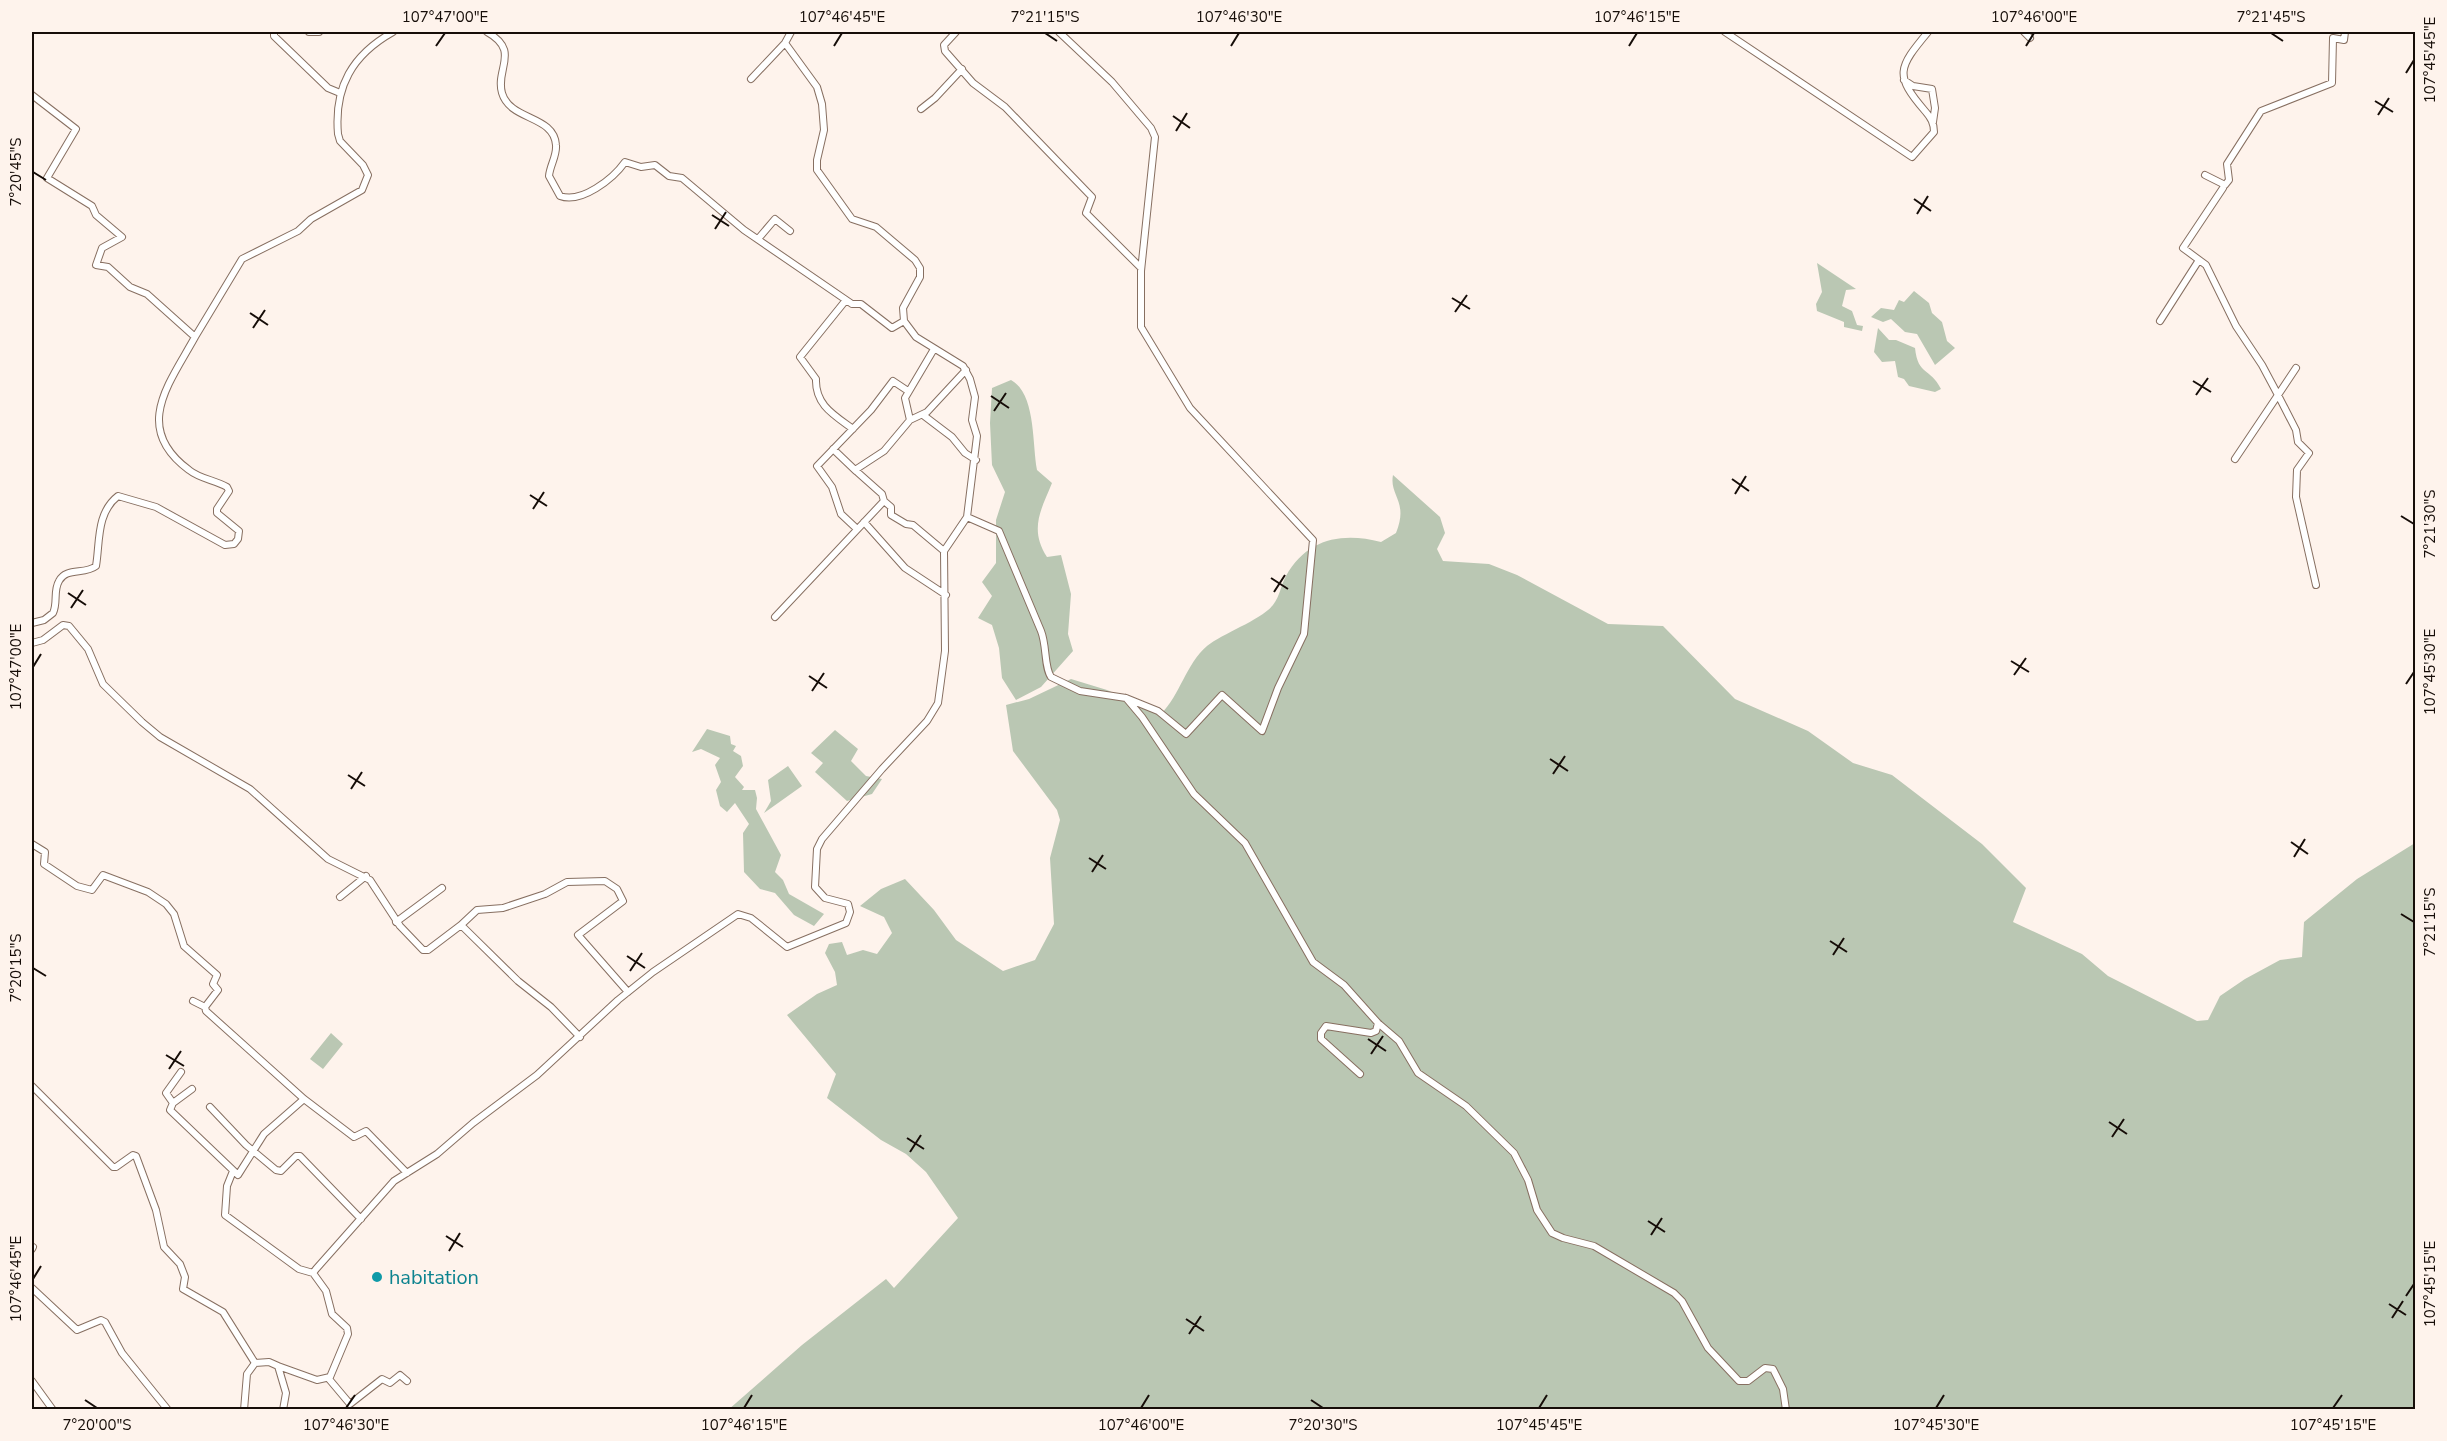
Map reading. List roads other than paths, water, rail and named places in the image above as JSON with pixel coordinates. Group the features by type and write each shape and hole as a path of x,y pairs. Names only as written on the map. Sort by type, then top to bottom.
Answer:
{"street":[{"path":"274,32 274,36 328,88 340,93"},
{"path":"309,32 319,32"},
{"path":"32,623 44,620 53,613 56,587 63,575 70,572 90,571 96,566 100,527 109,506 118,496 156,507 225,545 234,544 238,539 239,531 217,513 217,509 229,490 227,487 190,471 160,435 157,417 161,401 195,337 242,259 298,231 310,219 353,197 366,183 368,176 363,165 340,141 338,134 340,93 348,73 388,32"},
{"path":"487,32 500,40 503,46 506,64 501,89 503,97 519,115 536,121 550,130 554,137 555,153 549,176 560,196 573,199 608,183 625,162 641,167 655,165 669,176 682,178 758,239 852,304 861,303 892,328 904,321"},
{"path":"751,79 785,43 791,32"},
{"path":"956,32 943,47 973,83 1005,107 1092,197 1086,213 1141,268"},
{"path":"967,517 999,531 1047,646 1046,665 1051,677 1080,691 1126,698 1158,711 1186,734 1222,695 1262,731 1304,634 1313,543 1280,502 1190,408 1141,327 1141,268 1155,136 1152,128 1112,82 1059,32"},
{"path":"1725,32 1912,158 1934,132 1935,108 1932,90 1913,86 1904,80"},
{"path":"1928,32 1908,59 1904,80 1907,90 1933,122"},
{"path":"2024,32 2030,38"},
{"path":"2316,585 2296,497 2297,470 2308,453 2298,442 2296,429 2236,326 2206,265 2183,248 2222,186 2229,180 2228,164 2261,111 2334,81 2332,40 2333,38 2344,40 2345,32"},
{"path":"313,1273 394,1181 437,1154 580,1037 628,992 738,914 751,918 787,947 846,923 850,912 848,904 825,898 815,887 817,848 854,801 927,721 936,707 945,651 944,550 967,517 976,460 977,436 972,420 975,397 966,370 916,337 904,321 903,308 920,278 920,268 915,260 876,227 852,219 818,170 817,160 824,130 822,104 817,87 785,43"},
{"path":"921,109 935,98 962,69"},
{"path":"32,95 76,129 47,178 92,206 96,215 122,237 102,249 96,265 108,267 130,287 147,294 195,337"},
{"path":"2205,175 2222,186"},
{"path":"758,239 775,219 790,231"},
{"path":"2160,321 2199,260"},
{"path":"846,300 800,357 816,379 815,388 825,409 853,429"},
{"path":"910,420 911,415 905,400 908,391 934,348"},
{"path":"2235,459 2296,368"},
{"path":"855,471 884,451 910,420 923,415 966,370"},
{"path":"857,529 842,516 831,485 817,466 853,429 893,381 908,391"},
{"path":"923,415 952,437 965,453 976,460"},
{"path":"833,449 882,494 884,501 891,507 892,516 906,524 913,525 944,550"},
{"path":"775,617 884,501"},
{"path":"864,522 905,568 946,596"},
{"path":"32,642 43,640 63,625 69,626 91,655 103,684 142,722 160,737 250,789 334,863 366,876 378,890 396,922 425,951 477,910 503,908 545,894 564,883 605,881 617,889 623,900 578,935 628,992"},
{"path":"1126,698 1142,717 1194,794 1245,843 1312,962 1344,985 1370,1011 1378,1023 1399,1041 1421,1076 1456,1099 1493,1135 1509,1146 1528,1180 1538,1210 1552,1233 1602,1250 1674,1293 1682,1301 1708,1348 1739,1381 1748,1381 1765,1368 1773,1369 1783,1389 1786,1410"},
{"path":"32,844 45,852 44,864 77,886 92,890 100,876 106,876 148,892 170,907 184,946 217,975 213,984 218,990 205,1007"},
{"path":"340,897 366,876"},
{"path":"396,922 442,888"},
{"path":"460,925 518,981 551,1007 580,1037"},
{"path":"193,1001 205,1007 206,1011 304,1099 354,1137 366,1131 407,1173"},
{"path":"1360,1074 1321,1039 1321,1033 1326,1026 1340,1026 1371,1033 1376,1030 1378,1023"},
{"path":"173,1104 166,1093 181,1072"},
{"path":"32,1086 112,1167 116,1167 133,1155 136,1156 156,1210 164,1247 180,1264 185,1277 183,1289 223,1312 255,1363"},
{"path":"192,1089 173,1104 171,1111 233,1171 241,1173 266,1132 304,1099"},
{"path":"210,1107 253,1152 279,1171 296,1156 300,1156 361,1219"},
{"path":"233,1171 227,1186 225,1215 302,1270 313,1273 326,1291 332,1314 347,1328 348,1334 329,1379"},
{"path":"32,1288 77,1330 100,1320 105,1322 122,1353 168,1410"},
{"path":"244,1410 247,1374 255,1363 269,1362 316,1380 329,1379"},
{"path":"278,1366 286,1394 283,1410"},
{"path":"329,1379 350,1404 381,1379 390,1383 400,1375 407,1380"},
{"path":"32,1381 53,1410"}],"place":[{"name":"habitation","path":"377,1277"}]}
